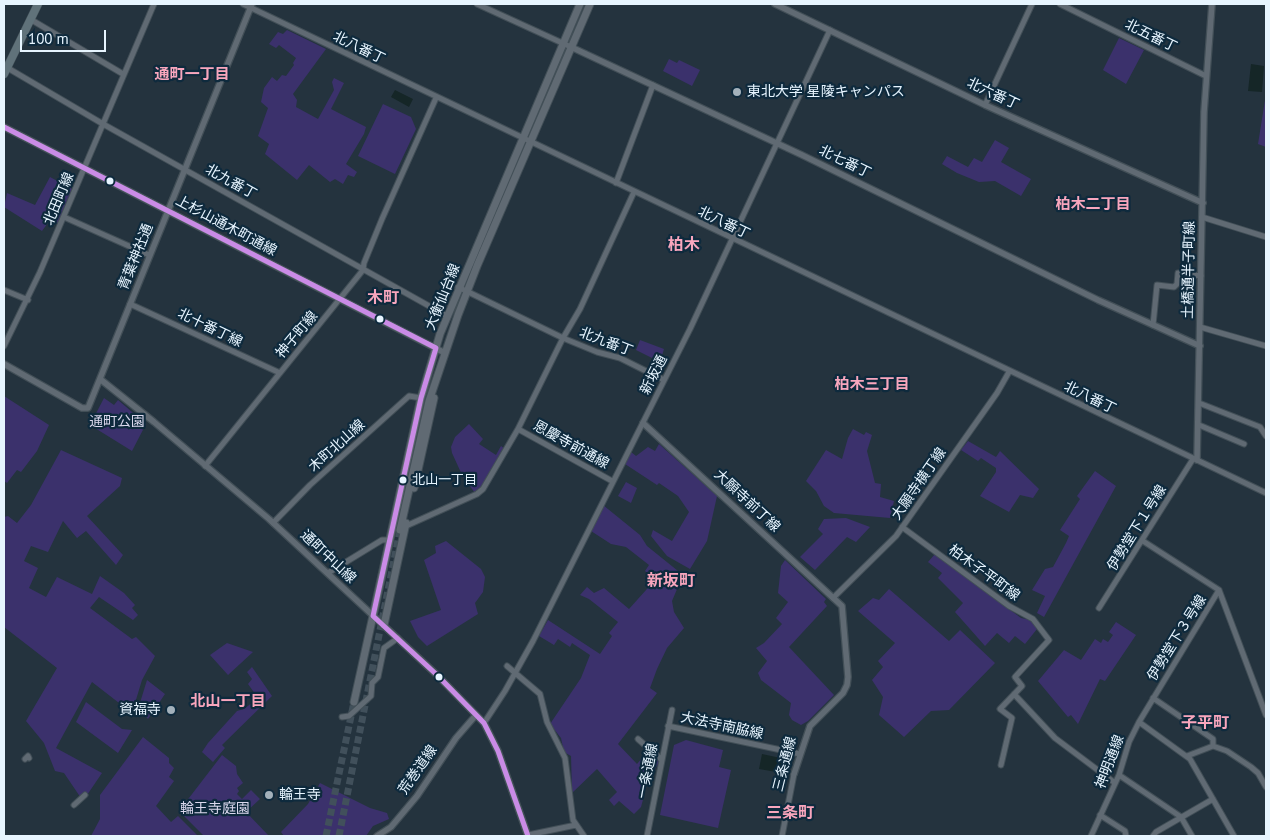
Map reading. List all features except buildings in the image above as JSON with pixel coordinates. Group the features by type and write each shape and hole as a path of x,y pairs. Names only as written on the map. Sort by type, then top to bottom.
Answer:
{"main road":[{"path":"5,69 38,4"},
{"name":"大衡仙台線","path":"354,702 421,398 436,348 458,286 580,4"},
{"name":"大衡仙台線","path":"384,625 403,528 445,352 477,266 590,4"}],"street":[{"name":"北田町線","path":"4,346 28,300 154,4"},
{"name":"北八番丁","path":"243,4 251,6 436,98 1195,460"},
{"name":"北七番丁","path":"477,4 776,143 1152,325 1200,346"},
{"name":"北六番丁","path":"775,4 985,105 1203,203"},
{"path":"985,105 1032,4"},
{"name":"北五番丁","path":"1060,4 1206,76"},
{"name":"土橋通半子町線","path":"1195,460 1199,425 1206,76 1212,4"},
{"name":"青葉神社通","path":"4,364 82,408 88,408 251,6"},
{"path":"30,19 123,74"},
{"name":"新坂通","path":"484,723 516,672 698,313 830,30"},
{"name":"北九番丁","path":"5,69 447,316"},
{"path":"616,183 653,85"},
{"name":"神子町線","path":"205,466 325,320 338,299 363,270 375,236 436,98"},
{"name":"上杉山通木町通線","path":"4,127 445,352"},
{"path":"403,528 477,494 483,489 518,429 563,338 580,309 634,192"},
{"path":"64,217 149,255"},
{"path":"1202,217 1266,237"},
{"path":"1152,325 1157,285 1174,286 1178,284 1178,273 1201,276"},
{"name":"北九番丁","path":"458,286 563,338 597,352 620,358 664,380"},
{"path":"4,290 28,300"},
{"name":"北十番丁線","path":"130,304 280,373"},
{"path":"1200,327 1266,346"},
{"name":"大願寺横丁線","path":"833,598 902,527 1010,372"},
{"name":"通町中山線","path":"100,379 273,523 398,638 484,723 498,751 528,836"},
{"name":"木町北山線","path":"273,523 330,466 409,396 421,398"},
{"path":"1199,403 1260,427 1266,436"},
{"name":"大願寺前丁線","path":"643,423 833,598"},
{"path":"1199,425 1244,444"},
{"name":"恩慶寺前通線","path":"518,429 612,481"},
{"path":"1195,460 1266,493"},
{"name":"伊勢堂下１号線","path":"1099,608 1195,460"},
{"name":"柏木子平町線","path":"902,527 1009,606 1033,619 1049,640 1015,677 1022,686 1014,694"},
{"path":"328,573 382,540 390,540"},
{"path":"1143,540 1219,590 1266,715"},
{"name":"伊勢堂下３号線","path":"1153,698 1219,590"},
{"name":"三条通線","path":"782,836 794,774 810,726 843,693 847,685 842,606 833,598"},
{"path":"342,717 349,716 371,696 372,683 378,677 384,648 398,638"},
{"path":"507,666 540,694 547,722 565,758 573,820 584,836"},
{"path":"1001,765 1012,718 1000,709 1014,694 1055,738 1115,783"},
{"path":"1153,698 1214,739 1213,746"},
{"name":"神明通線","path":"1091,836 1119,776 1129,742 1138,722 1153,698"},
{"name":"一条通線","path":"647,836 672,710"},
{"name":"荒巻道線","path":"377,836 391,828 411,803 456,738 476,715"},
{"path":"1138,722 1187,756 1234,836"},
{"name":"大法寺南脇線","path":"668,726 800,754"},
{"path":"638,739 662,760"},
{"path":"1187,756 1213,746 1227,751 1258,773 1266,787"},
{"path":"1119,776 1181,817 1192,836"},
{"path":"74,805 85,795"},
{"path":"1153,836 1156,832 1213,799"},
{"path":"1100,815 1125,831 1126,836"},
{"path":"528,836 576,825"}],"green space":[{"path":"287,30 326,49 293,94 297,100 296,107 318,119 334,90 332,82 334,78 344,83 331,109 366,127 364,134 346,164 357,172 354,177 348,175 343,184 335,179 330,182 309,165 297,180 265,154 269,144 258,136 268,108 261,102 264,88 272,77 277,81 282,75 286,76 294,65 293,63 296,58 279,45 276,48 269,44 278,32 283,34"},
{"path":"1119,38 1144,50 1126,84 1103,70"},
{"path":"669,59 677,63 679,60 700,70 692,86 663,71"},
{"path":"1266,94 1266,147 1258,144"},
{"path":"383,104 411,117 416,129 395,174 358,156"},
{"path":"995,140 1009,148 1001,162 1031,179 1021,196 995,181 979,182 957,173 942,164 947,156 968,167 974,158 982,162"},
{"path":"50,177 74,190 60,225 50,220 42,231 4,207 7,193 35,205"},
{"path":"640,340 664,349 660,362 636,350"},
{"path":"4,396 49,425 37,451 21,472 17,470 7,483 4,481"},
{"name":"通町公園","path":"104,398 114,405 118,400 146,424 132,451 90,425"},
{"path":"469,424 483,439 479,444 496,455 501,446 505,449 482,487 475,493 463,477 451,447 455,437"},
{"path":"853,429 864,435 866,432 872,435 867,451 875,483 881,484 880,497 894,501 890,518 834,513 824,506 816,491 806,481 826,450 842,459 848,438"},
{"path":"968,441 996,457 1000,451 1039,489 1033,498 1020,495 1009,512 980,496 996,472 996,468 981,458 978,461 961,450"},
{"path":"659,444 717,496 707,541 690,569 667,556 651,536 653,530 672,541 689,512 678,496 625,464 631,452 636,456 648,447 655,451"},
{"path":"61,450 122,478 120,486 87,516 123,555 116,565 86,531 77,538 63,521 48,552 31,546 24,561 38,568 29,588 46,597 57,577 92,594 100,576 124,593 135,605 132,608 138,615 133,620 99,597 90,608 132,639 136,637 155,656 142,680 132,713 92,682 56,748 102,773 83,801 64,773 55,771 44,743 26,721 57,668 4,627 4,517 8,516 17,523 31,505"},
{"path":"1095,471 1116,486 1044,617 1037,613 1045,596 1032,590 1045,569 1053,567 1066,543 1069,536 1060,530 1080,499 1077,496"},
{"path":"626,482 637,488 631,503 618,496"},
{"path":"603,505 640,535 647,546 683,575 672,601 674,612 684,628 667,648 657,669 650,688 657,693 618,744 637,764 648,751 660,761 639,793 644,796 641,807 634,814 619,801 614,806 609,800 617,792 597,769 572,793 571,756 564,752 561,738 550,724 581,678 590,655 572,643 570,647 558,639 554,645 539,636 548,620 600,654 612,636 609,633 618,622 589,599 580,595 587,587 594,593 604,588 629,609 655,580 645,571 649,565 626,547 611,544 591,531"},
{"path":"846,518 870,527 856,542 847,537 815,570 800,557 823,534 818,529 824,519"},
{"path":"446,541 481,569 485,577 483,592 475,603 478,614 427,646 418,637 410,621 441,610 424,560 436,553 435,546"},
{"path":"935,554 1021,618 1031,620 1037,629 1025,644 1015,636 1009,643 997,633 985,646 955,612 963,603 938,578 942,573 928,562"},
{"path":"785,560 826,599 824,602 827,606 789,647 834,695 808,721 801,725 792,720 789,715 791,703 761,680 758,673 767,661 756,648 764,643 782,624 776,618 788,602 778,593 781,566"},
{"path":"889,589 949,641 960,630 995,663 949,710 931,711 904,737 879,715 883,697 872,680 883,667 878,661 895,643 858,611 873,598 879,600"},
{"path":"1116,622 1136,635 1105,681 1100,679 1078,724 1071,715 1068,717 1038,681 1064,650 1081,660 1095,639 1101,643 1103,639 1108,642 1113,635 1109,632"},
{"path":"227,643 253,652 228,675 210,655"},
{"path":"252,667 272,696 222,745 225,748 213,762 202,752 208,743 237,711 244,709 258,698 248,684 252,679 247,672"},
{"path":"147,680 165,694 148,719 139,709"},
{"path":"86,702 122,729 132,730 118,753 76,722"},
{"path":"143,737 169,758 169,763 174,768 169,777 174,781 156,806 171,822 178,816 198,836 91,836 100,819 100,795"},
{"path":"686,740 723,750 719,767 731,770 718,828 660,815 674,745"},
{"name":"輪王寺庭園","path":"222,755 236,766 237,774 243,783 237,788 239,791 237,794 242,799 251,790 260,799 246,812 269,836 204,836 179,811"},
{"path":"320,783 370,808 387,813 389,819 373,826 366,836 284,836 281,832 308,804"}],"shaded area":[{"path":"1251,64 1264,66 1262,92 1248,91"},
{"path":"395,90 413,99 409,107 391,97"},
{"path":"762,754 790,760 788,774 759,769"}],"tunnel":[{"path":"339,836 400,530"},
{"path":"326,836 354,702"}],"transit line":[{"path":"4,127 436,348 421,398 373,616 437,675 484,723 498,751 528,836"}],"place":[{"name":"東北大学 星陵キャンパス","path":"737,92"},
{"name":"北山一丁目","path":"403,480"},
{"name":"資福寺","path":"171,710"},
{"name":"輪王寺","path":"269,795"}],"district":[{"name":"通町一丁目","path":"192,75"},
{"name":"柏木二丁目","path":"1093,205"},
{"name":"柏木","path":"684,245"},
{"name":"木町","path":"383,298"},
{"name":"柏木三丁目","path":"872,385"},
{"name":"新坂町","path":"671,581"},
{"name":"北山一丁目","path":"228,702"},
{"name":"子平町","path":"1205,723"},
{"name":"三条町","path":"790,813"}]}
